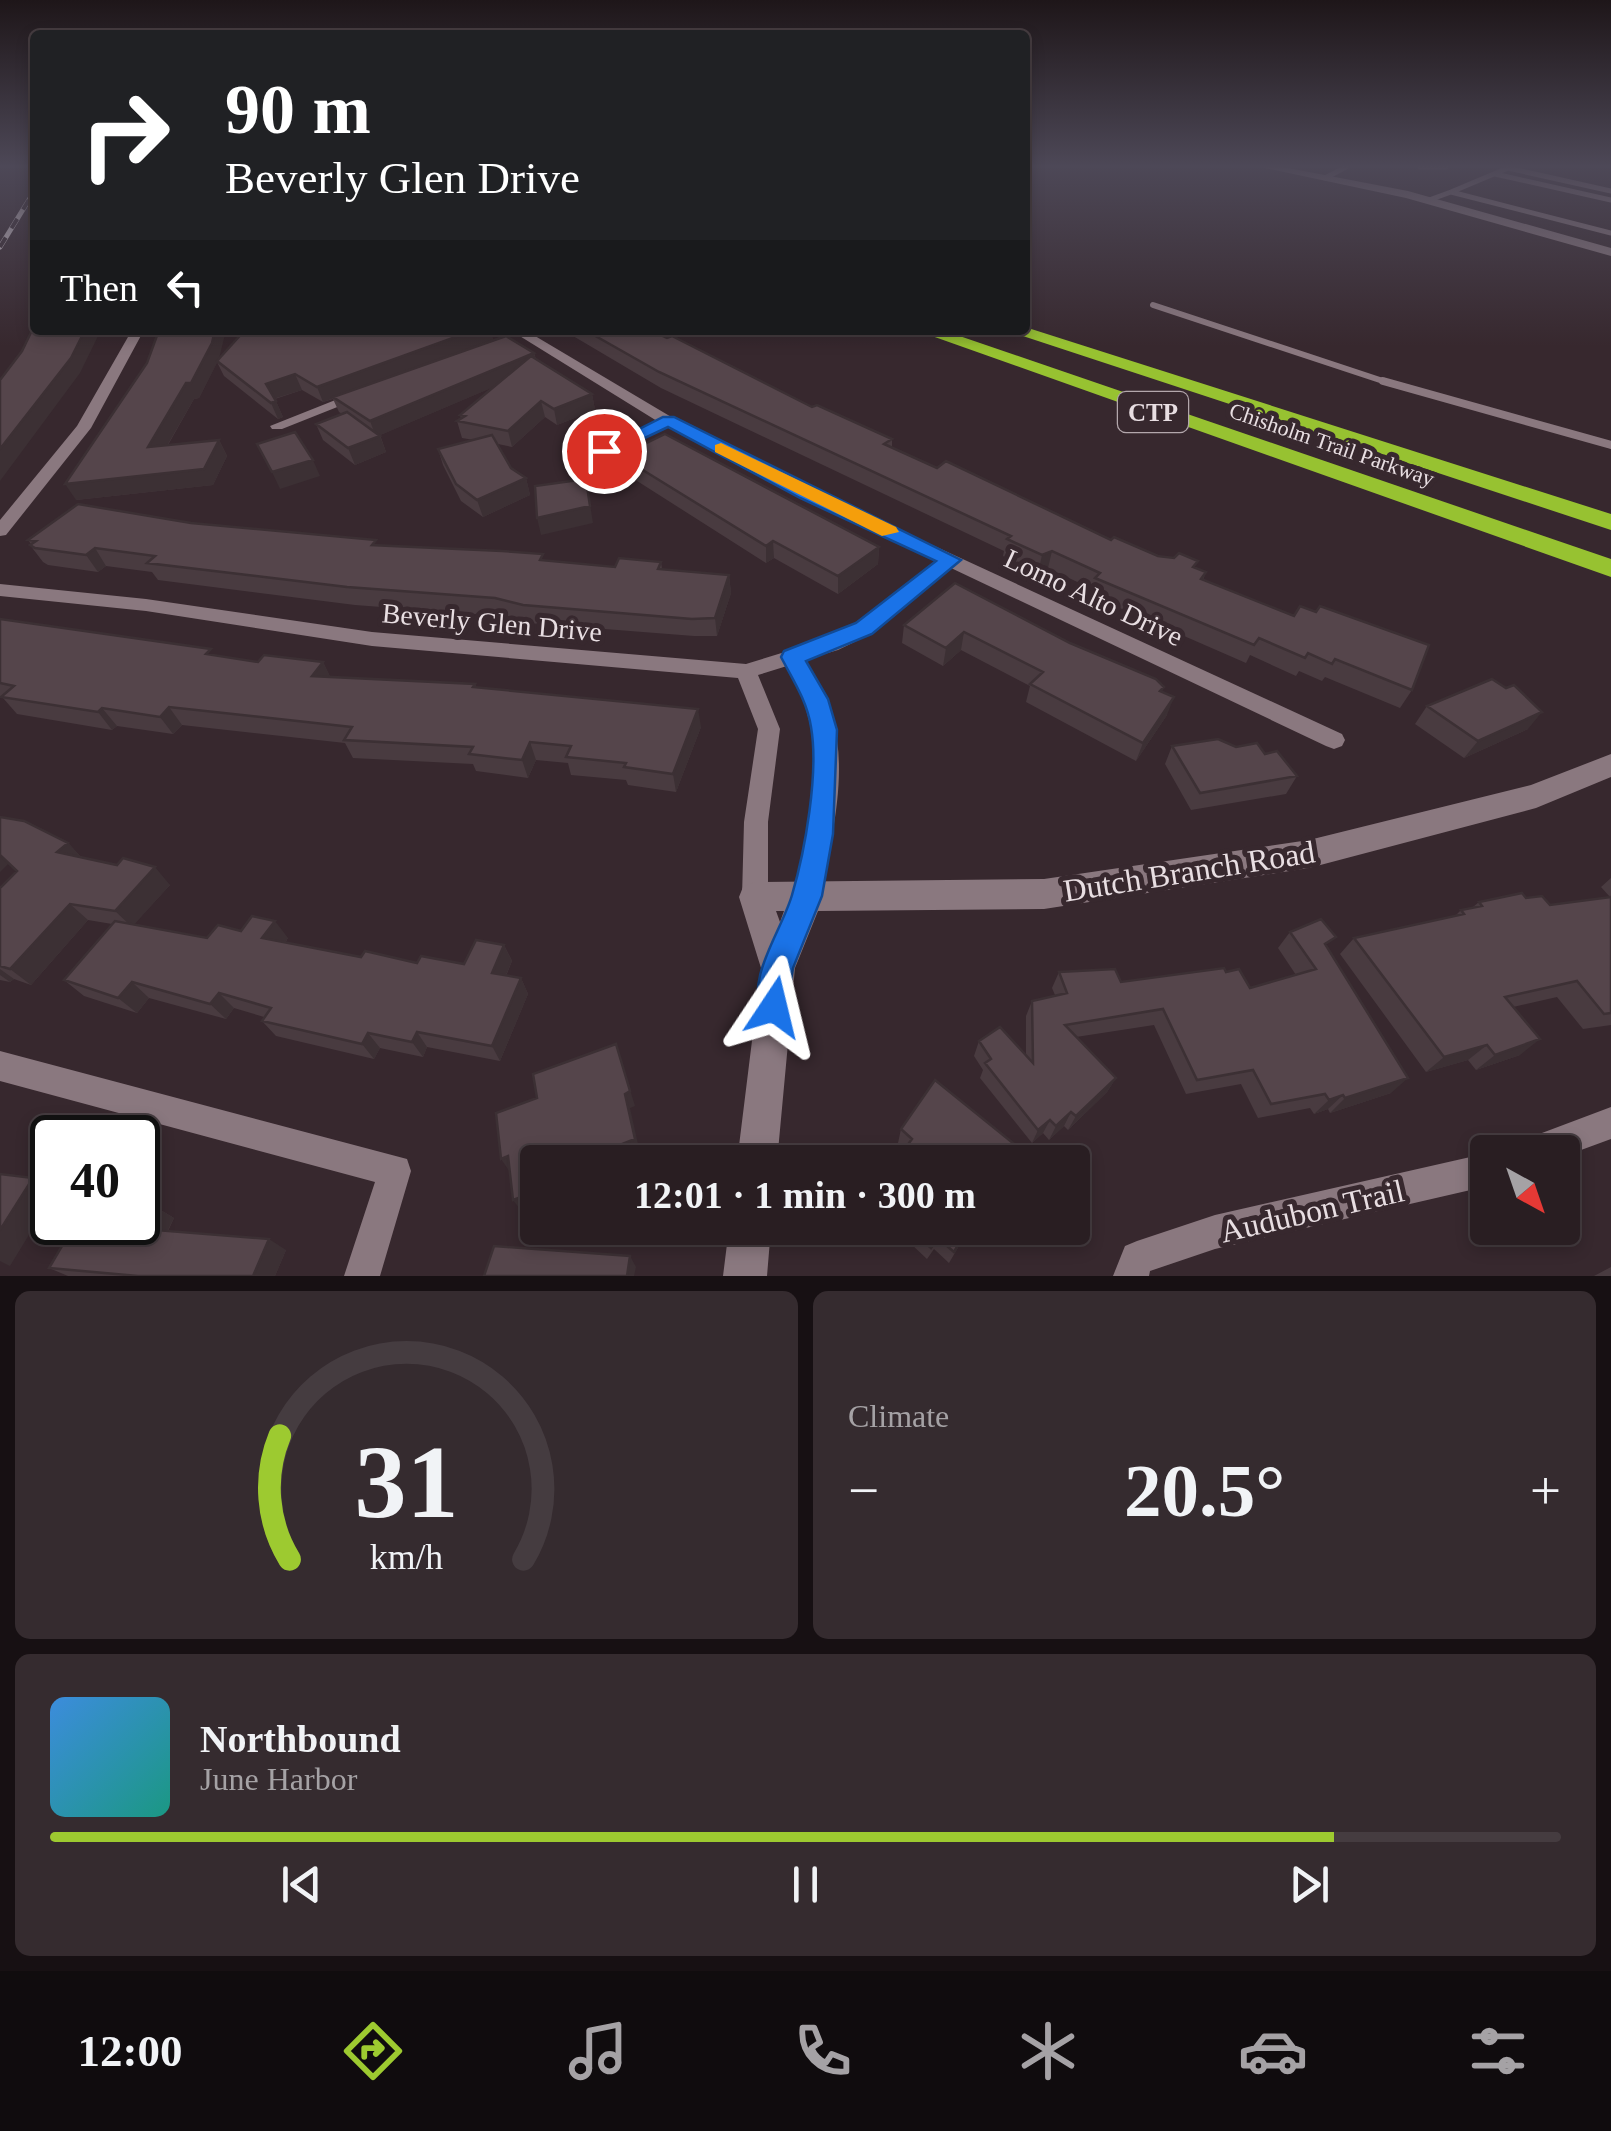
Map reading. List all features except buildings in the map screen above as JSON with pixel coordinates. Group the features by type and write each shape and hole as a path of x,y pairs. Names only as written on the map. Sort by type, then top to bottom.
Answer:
{"highway":[{"path":"1030,332 1088,356"},
{"name":"Chisholm Trail Parkway","path":"938,335 1611,568"},
{"name":"Chisholm Trail Parkway","path":"1028,335 1611,522"}],"street":[{"path":"1522,227 1611,252"},
{"path":"0,531 84,428 109,390 136,335"},
{"name":"Lomo Alto Drive","path":"516,336 807,494 1334,740"},
{"path":"277,426 366,394"},
{"path":"570,454 604,451 668,421"},
{"name":"Beverly Glen Drive","path":"0,590 146,606 372,639 746,671 864,628 950,560"},
{"path":"759,1145 778,968 807,896 819,834 824,730 816,699 792,657"},
{"path":"746,671 770,729 756,822 755,896 778,968"},
{"name":"Dutch Branch Road","path":"755,896 1044,894 1309,854 1536,796 1611,765"},
{"path":"0,1066 395,1171 362,1276"},
{"path":"1578,1135 1611,1123"},
{"name":"Audubon Trail","path":"1134,1267 1215,1232 1470,1173"},
{"path":"745,1276 748,1245"}],"lane":[{"path":"1587,227 1611,233"},
{"path":"1154,305 1386,382 1611,445"}],"railway":[{"path":"0,247 13,227"}],"slow traffic":[{"path":"721,448 889,532"}],"route":[{"path":"604,451 668,421 807,494 950,560 864,628 832,645 792,657 816,699 824,730 824,764 819,834 807,896 778,968 774,1007"}]}
